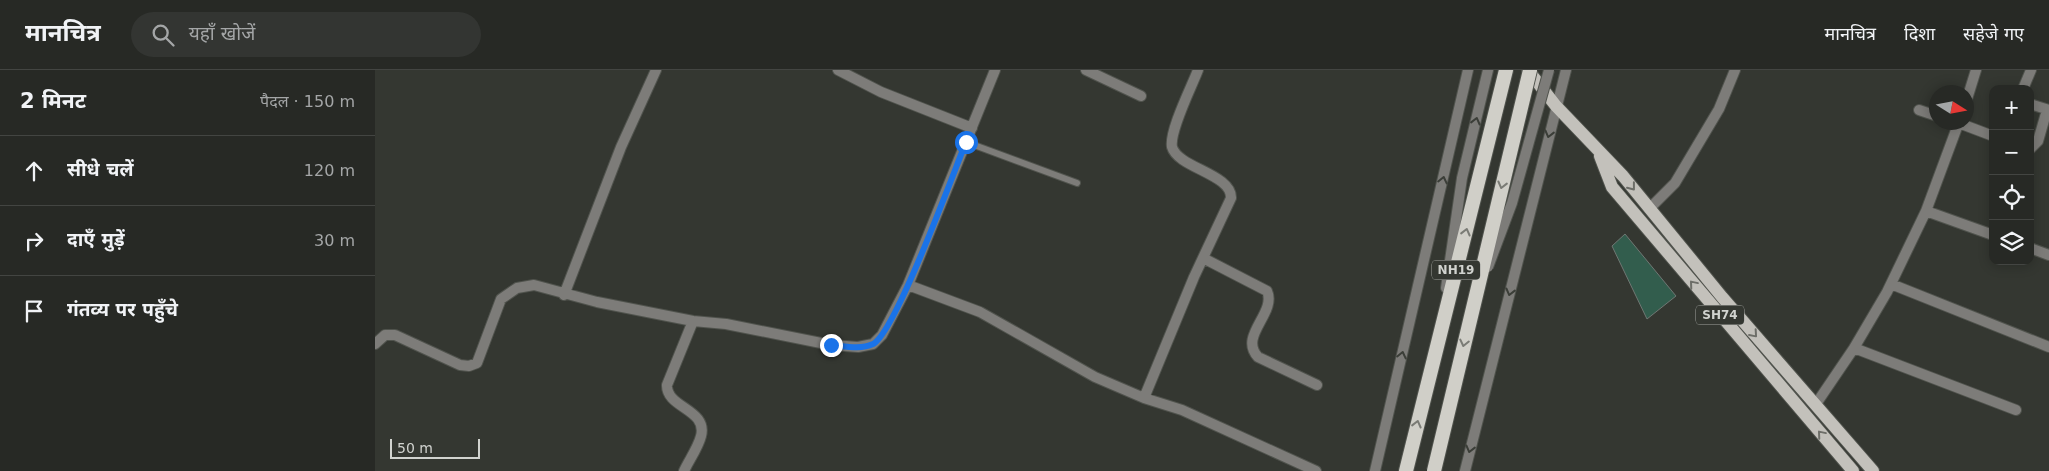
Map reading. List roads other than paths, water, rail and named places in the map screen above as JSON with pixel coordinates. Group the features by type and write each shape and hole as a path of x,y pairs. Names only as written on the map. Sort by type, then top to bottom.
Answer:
{"highway":[{"name":"NH19","path":"1406,471 1506,70"},
{"name":"NH19","path":"1434,471 1529,70"}],"main road":[{"name":"SH74","path":"1529,70 1556,106 1623,176 1873,471"},
{"name":"SH74","path":"1598,152 1612,186 1853,471"}],"street":[{"path":"564,295 621,147 656,70"},
{"path":"838,70 881,92 971,128"},
{"path":"375,344 385,335 395,335 460,366 469,366 477,363 501,300 517,288 534,285 564,295 693,321 726,324 831,345 858,347 873,344 883,334 908,286 995,70"},
{"path":"1085,70 1141,96"},
{"path":"1144,398 1203,258 1225,212 1231,192 1225,184 1175,152 1172,146 1175,129 1198,70"},
{"path":"1375,471 1468,70"},
{"path":"1438,341 1462,178 1488,70"},
{"path":"1470,317 1512,203 1549,70"},
{"path":"1465,471 1566,70"},
{"path":"1649,209 1675,183 1719,109 1735,70"},
{"path":"1971,85 1976,70"},
{"path":"2025,85 2031,70"},
{"path":"2034,105 2048,110 2038,141 2034,145"},
{"path":"1919,110 1929,113"},
{"path":"1974,129 1989,135"},
{"path":"1816,404 1854,348 1891,284 1926,212 1955,130"},
{"path":"1926,212 1989,234"},
{"path":"2034,249 2049,255"},
{"path":"1203,258 1267,291 1269,303 1255,332 1252,344 1253,352 1258,357 1317,385"},
{"path":"1891,284 2049,347"},
{"path":"908,286 980,312 1095,377 1144,398 1182,410 1315,471"},
{"path":"684,471 702,430 695,416 672,400 667,392 667,385 693,321"},
{"path":"1854,348 2016,410"}],"lane":[{"path":"966,142 1077,183"}]}
